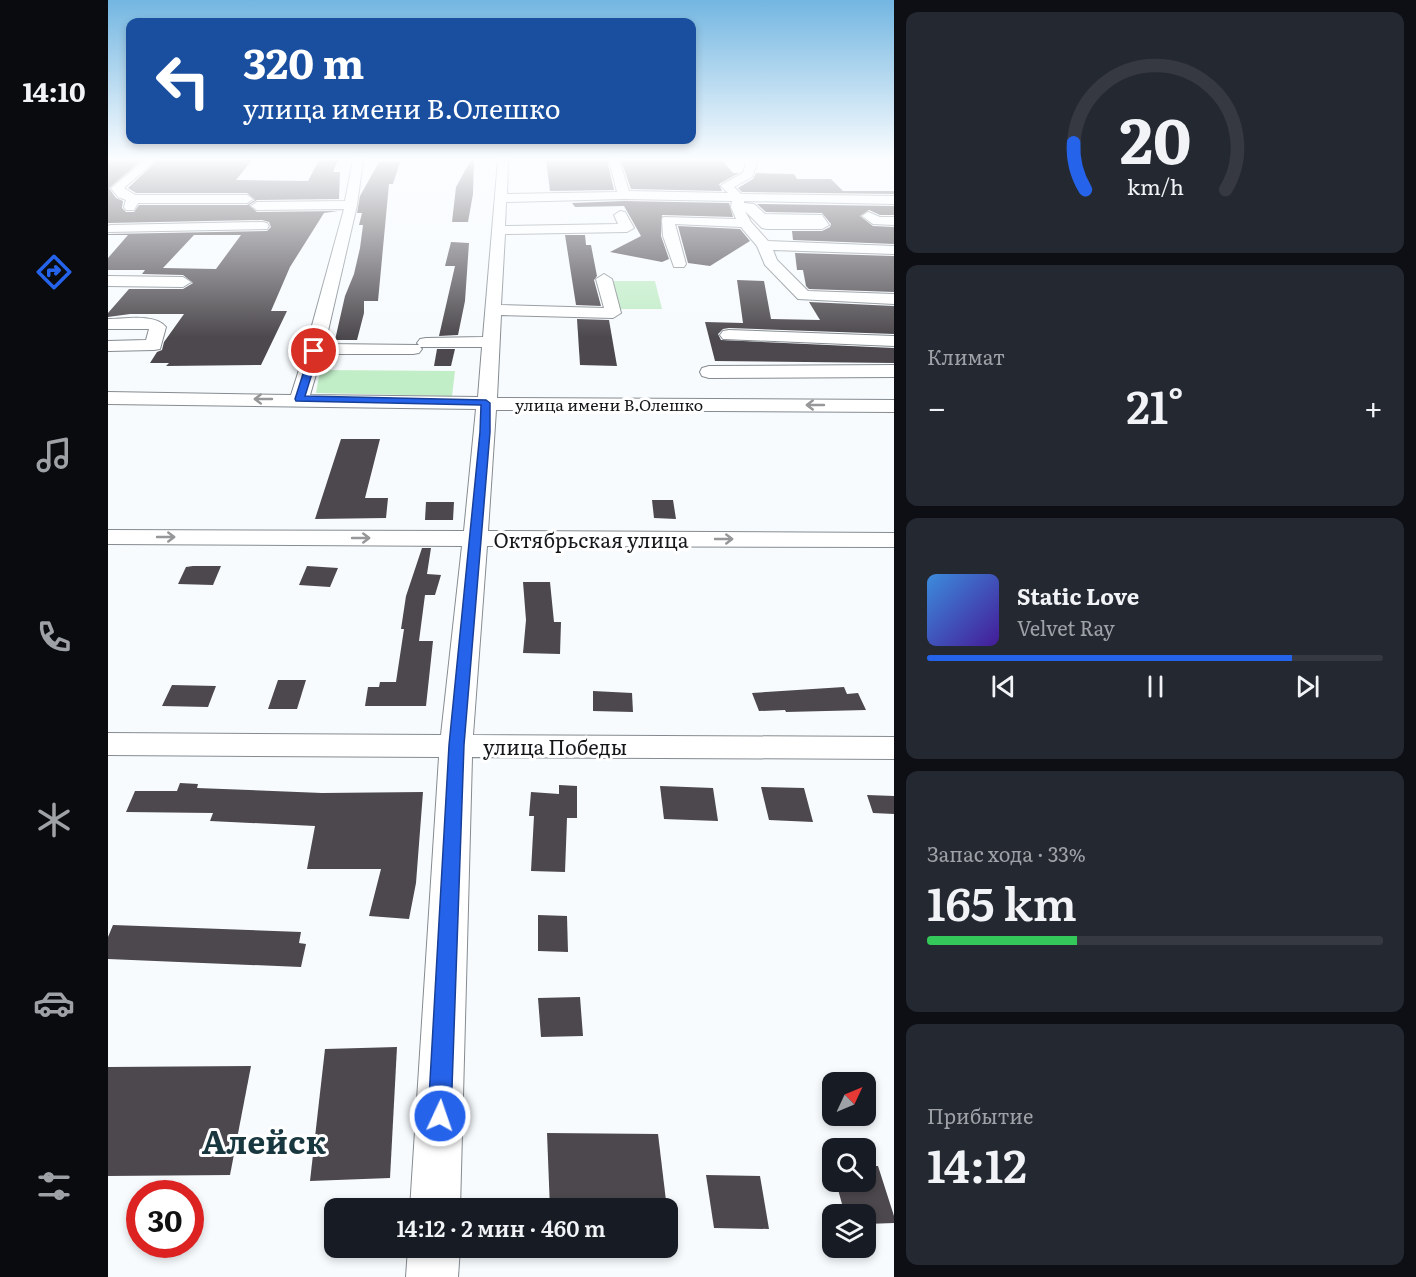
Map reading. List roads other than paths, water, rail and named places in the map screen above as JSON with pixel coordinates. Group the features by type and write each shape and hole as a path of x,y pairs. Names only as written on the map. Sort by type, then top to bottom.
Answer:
{"street":[{"path":"299,399 315,349 347,220"},
{"path":"435,1198 456,745 485,432 500,220"},
{"path":"499,230 627,228 622,220"},
{"path":"671,220 668,220 670,236 680,264"},
{"path":"747,220 764,245 770,262 804,296 894,299"},
{"path":"109,230 198,229 229,225 262,226"},
{"path":"764,245 894,250"},
{"path":"770,262 792,263"},
{"path":"493,310 613,313 604,279"},
{"path":"108,281 183,282"},
{"path":"108,324 151,324 158,327 154,345 108,346"},
{"path":"729,335 894,340"},
{"path":"315,349 491,342"},
{"path":"834,370 858,406"},
{"path":"709,372 894,371"},
{"name":"улица имени В.Олешко","path":"108,398 894,406"},
{"name":"Октябрьская улица","path":"108,537 894,540"},
{"name":"улица Победы","path":"108,744 894,748"},
{"path":"432,1277 433,1258"}],"district":[{"name":"Алейск","path":"264,1140"}]}
